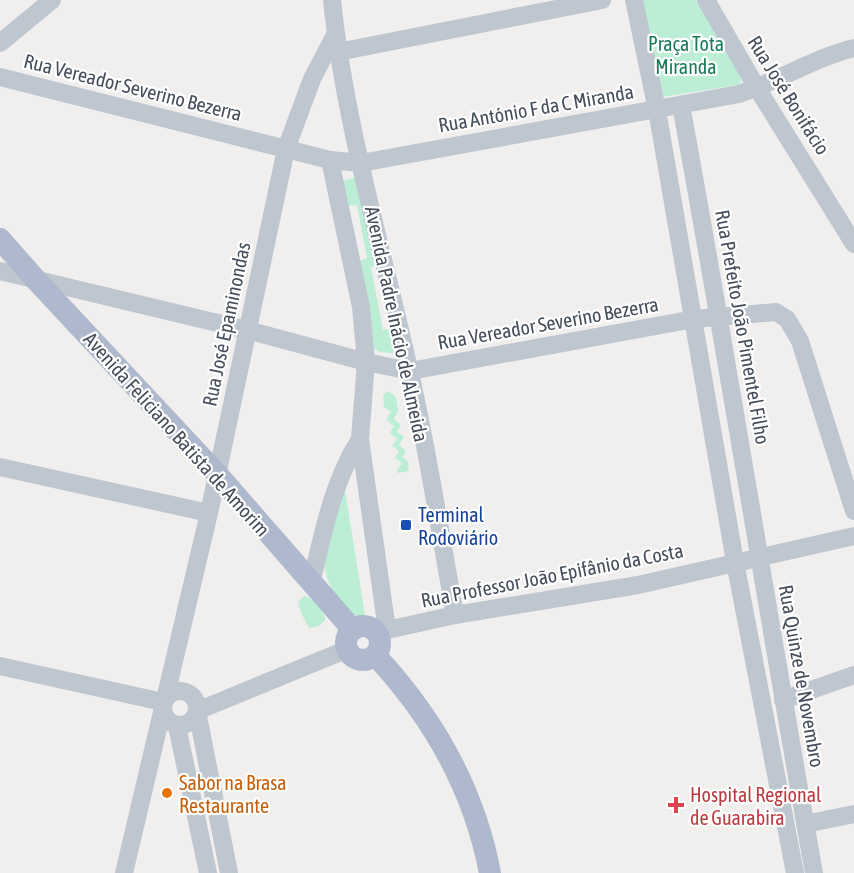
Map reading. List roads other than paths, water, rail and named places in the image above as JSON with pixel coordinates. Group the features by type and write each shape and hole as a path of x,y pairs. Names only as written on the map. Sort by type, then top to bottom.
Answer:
{"main road":[{"name":"Avenida Feliciano Batista de Amorim","path":"0,239 218,475 311,584 350,640"},
{"path":"380,640 365,660 354,658 350,640 367,626 375,631 457,769 484,841 490,873"}],"street":[{"path":"0,43 52,0"},
{"path":"332,0 336,43 602,0"},
{"path":"634,0 657,110 735,562 795,873"},
{"name":"Rua José Bonifácio","path":"706,0 757,88 854,244"},
{"name":"Rua José Epaminondas","path":"124,873 218,475 286,149 312,79 336,43"},
{"name":"Avenida Padre Inácio de Almeida","path":"336,43 361,163 410,371 455,615"},
{"name":"Rua António F da C Miranda","path":"361,163 739,94 824,57 854,48"},
{"name":"Rua Vereador Severino Bezerra","path":"0,77 330,160 361,163"},
{"name":"Rua Prefeito João Pimentel Filho","path":"681,105 720,318 759,558"},
{"name":"Avenida Padre Inácio de Almeida","path":"330,160 361,307 366,362 360,439 380,640"},
{"name":"Rua Vereador Severino Bezerra","path":"1,274 36,280 247,330 366,362 410,371 694,320 774,311 783,315 794,329 854,511"},
{"path":"311,584 330,505 343,471 360,439"},
{"path":"0,467 209,513"},
{"path":"759,558 854,536"},
{"name":"Rua Professor João Epifânio da Costa","path":"380,640 455,615 638,585 759,558"},
{"name":"Rua Quinze de Novembro","path":"759,558 814,873"},
{"path":"187,692 170,693 163,702 165,717 177,726 188,724 197,711 350,640"},
{"path":"0,666 163,702"},
{"path":"172,669 195,700 229,873"},
{"path":"783,700 854,675"},
{"path":"177,726 208,873"},
{"path":"805,824 854,814"}],"place":[{"name":"Terminal Rodoviário","path":"406,525"},
{"name":"Sabor na Brasa Restaurante","path":"167,793"},
{"name":"Hospital Regional de Guarabira","path":"676,805"}],"park label":[{"name":"Praça Tota Miranda","path":"686,54"}]}
